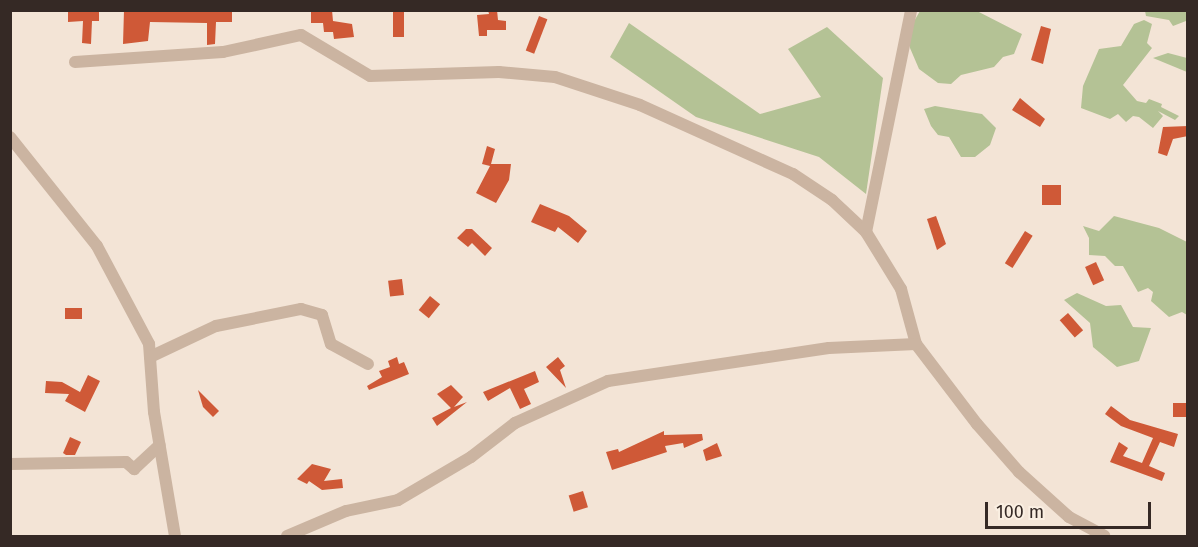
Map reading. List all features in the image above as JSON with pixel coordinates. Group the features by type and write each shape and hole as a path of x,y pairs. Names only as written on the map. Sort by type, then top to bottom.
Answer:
{"street":[{"path":"866,232 911,10"},
{"path":"75,62 223,52 301,35 370,76 499,72 555,77 640,105 793,174 832,200 866,232 902,289 916,344 977,424 1019,472 1069,517 1104,537"},
{"path":"10,137 97,246 149,344 159,445 175,537"},
{"path":"150,357 216,326 301,309 322,315 331,345 368,364"},
{"path":"287,537 346,511 398,500 454,468 515,423 608,381 829,348 916,344"},
{"path":"10,464 126,462 134,469 159,445"},
{"path":"1069,517 1083,537"}],"green space":[{"path":"975,10 1022,34 1014,54 1003,57 994,67 961,75 951,84 938,83 919,69 910,48 909,30 920,11"},
{"path":"1145,11 1187,11 1187,45 1186,21 1173,26 1169,20 1146,16"},
{"path":"1144,20 1152,24 1147,43 1152,48 1123,85 1137,101 1146,103 1149,99 1162,104 1161,107 1179,116 1175,120 1158,111 1163,116 1153,128 1139,117 1133,116 1126,122 1118,114 1110,119 1081,108 1083,86 1099,49 1121,46 1134,24"},
{"path":"629,23 760,114 821,97 788,49 827,27 883,78 866,194 819,157 696,117 610,57"},
{"path":"1168,53 1187,58 1187,72 1153,58"},
{"path":"935,106 982,114 996,128 990,145 975,157 961,157 949,137 938,135 931,126 924,109"},
{"path":"1114,216 1159,228 1187,242 1187,315 1182,312 1169,317 1151,301 1153,292 1148,288 1138,292 1123,266 1115,266 1105,256 1089,255 1089,238 1083,226 1099,231"},
{"path":"1077,293 1106,306 1121,305 1133,327 1151,328 1139,361 1117,367 1093,347 1090,323 1064,300"}],"building":[{"path":"68,10 99,10 99,21 92,21 91,44 82,43 83,21 68,22"},
{"path":"124,10 232,10 232,22 216,22 215,44 207,45 207,23 150,22 148,41 123,44"},
{"path":"311,10 332,10 333,21 352,24 354,37 334,39 333,32 324,32 323,23 311,23"},
{"path":"393,10 404,10 404,37 393,37"},
{"path":"488,10 497,10 498,20 506,21 506,30 487,30 487,36 479,36 477,15 489,14"},
{"path":"539,16 547,19 534,54 526,51"},
{"path":"1041,26 1051,29 1043,64 1031,60"},
{"path":"1020,98 1045,119 1040,127 1012,110"},
{"path":"1188,126 1188,136 1173,139 1167,156 1158,153 1163,127"},
{"path":"487,146 495,149 491,164 511,164 509,180 496,203 476,193 490,166 482,164"},
{"path":"1042,185 1061,185 1061,205 1042,205"},
{"path":"540,204 569,216 587,231 578,243 558,227 555,232 531,222"},
{"path":"936,216 946,244 937,250 927,219"},
{"path":"466,229 472,229 492,248 485,256 472,243 468,247 457,238"},
{"path":"1025,231 1033,236 1012,268 1005,263"},
{"path":"1096,262 1104,280 1093,285 1085,267"},
{"path":"402,279 404,295 390,297 388,281"},
{"path":"430,296 440,304 429,318 419,310"},
{"path":"65,308 82,308 82,319 65,319"},
{"path":"1068,313 1083,330 1075,338 1060,320"},
{"path":"397,357 399,364 404,362 409,374 369,390 367,386 382,377 379,371 390,367 388,361"},
{"path":"558,357 565,366 560,370 566,388 546,367"},
{"path":"535,371 539,382 524,389 531,404 520,409 510,388 488,401 483,392"},
{"path":"88,375 100,381 85,412 65,401 69,394 45,393 46,381 62,382 80,392"},
{"path":"451,385 463,397 454,407 467,402 437,426 432,418 451,408 437,394"},
{"path":"198,390 219,411 213,417 203,407"},
{"path":"1173,403 1186,403 1186,417 1173,417"},
{"path":"1111,406 1130,420 1178,434 1174,447 1160,442 1149,466 1165,473 1162,481 1110,462 1119,442 1128,448 1123,456 1142,463 1153,438 1121,426 1105,414"},
{"path":"664,431 664,435 702,434 703,440 684,448 683,443 665,446 667,452 612,470 606,452 618,449 619,452"},
{"path":"70,437 81,442 75,455 63,453"},
{"path":"717,443 722,456 706,461 703,450"},
{"path":"312,464 331,469 324,481 342,479 343,488 322,490 309,481 307,484 297,479"},
{"path":"583,491 588,507 574,512 569,495"}]}
